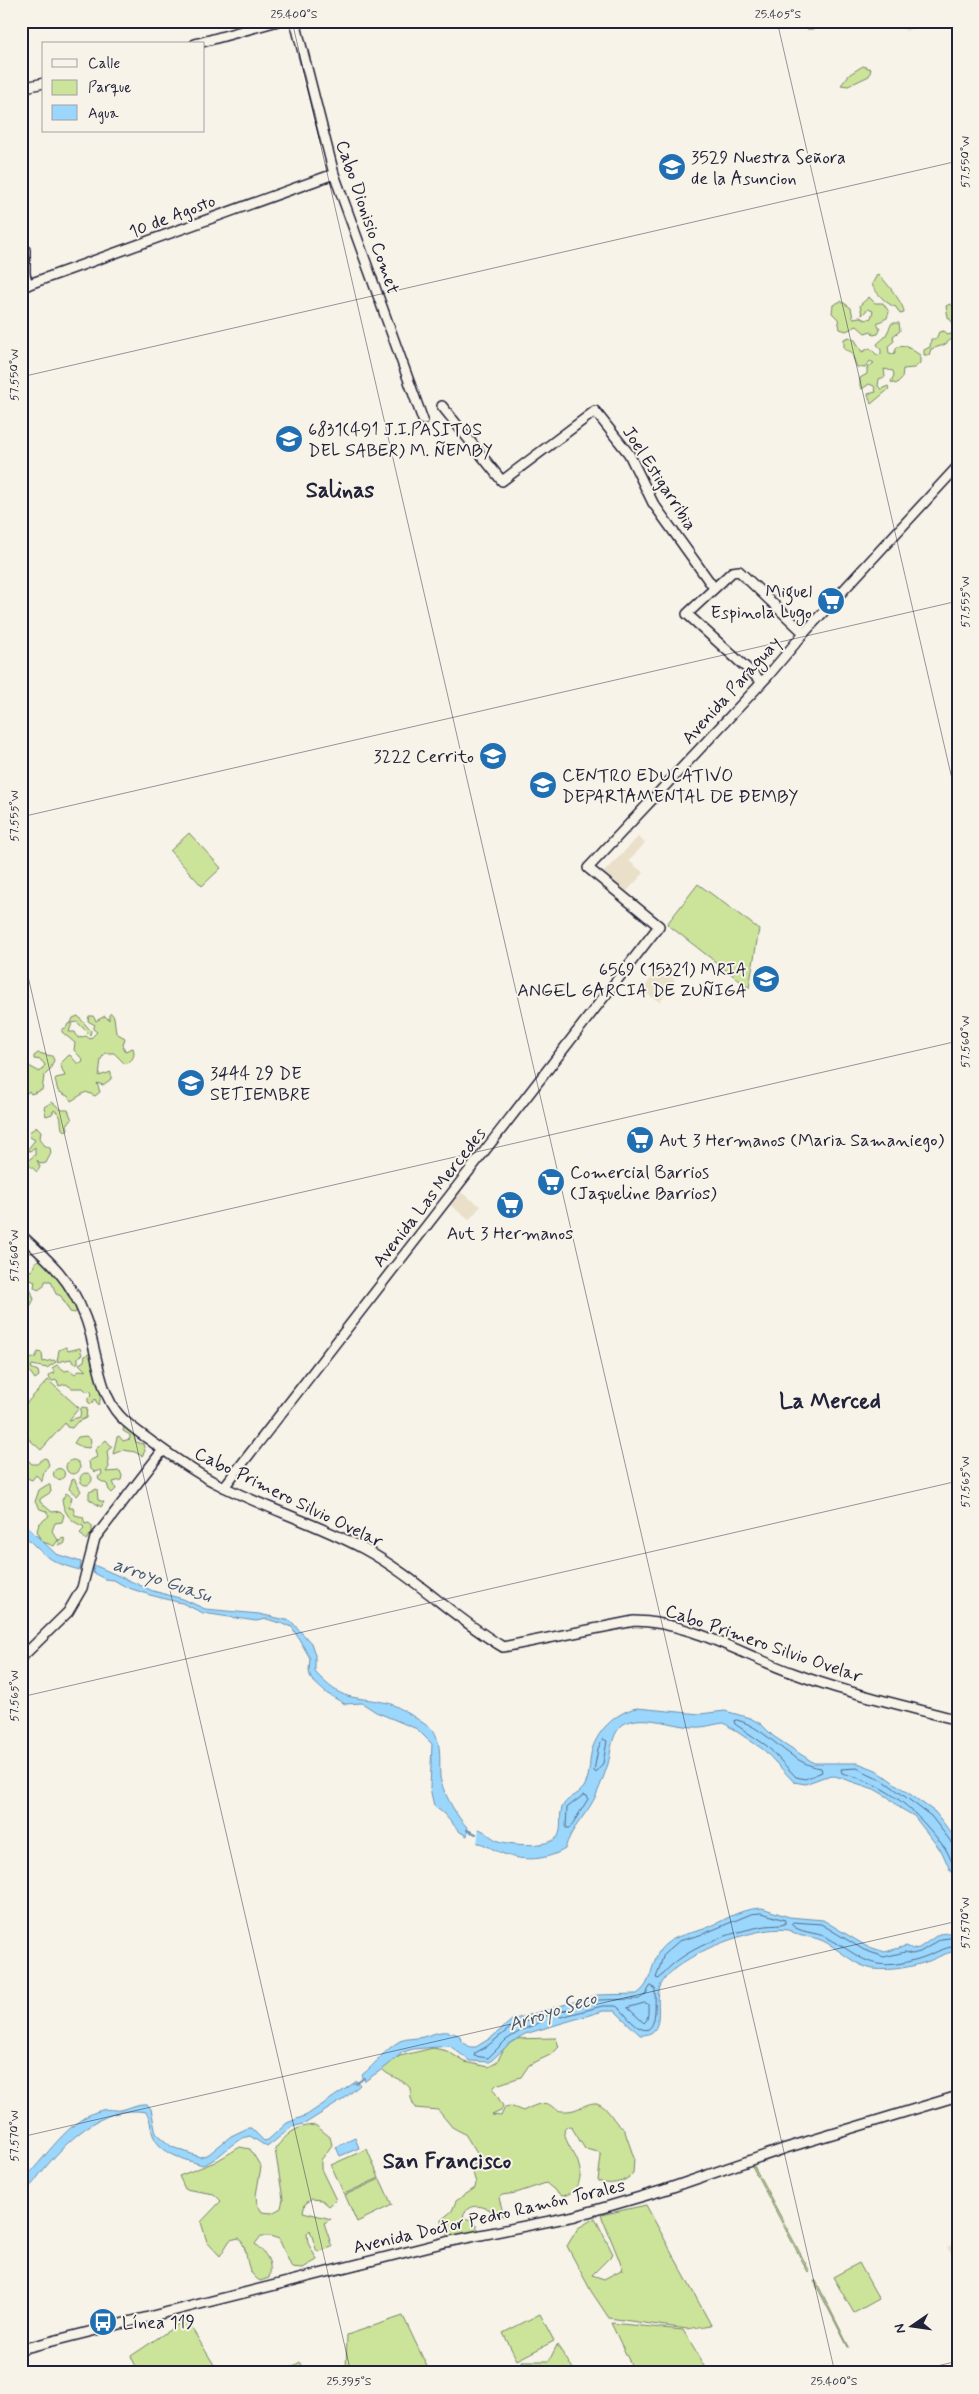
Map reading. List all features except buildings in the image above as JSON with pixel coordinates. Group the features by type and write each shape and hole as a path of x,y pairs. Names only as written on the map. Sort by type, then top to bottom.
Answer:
{"street":[{"path":"202,42 278,21"},
{"name":"Cabo Dionisio Comet","path":"295,21 334,174 423,420"},
{"path":"21,88 42,83"},
{"name":"10 de Agosto","path":"24,286 334,174"},
{"path":"21,249 25,250 24,286"},
{"name":"Joel Estigarribia","path":"442,406 502,481 595,411 629,454 652,503 714,588"},
{"name":"Avenida Paraguay","path":"659,926 588,868 762,682 804,633 958,466"},
{"path":"762,682 687,614 732,572 739,571 804,633"},
{"name":"Avenida Las Mercedes","path":"224,1487 659,926"},
{"name":"Cabo Primero Silvio Ovelar","path":"21,1235 56,1266 76,1296 86,1318 107,1395 112,1406 125,1422 163,1450 224,1487 293,1515 365,1550 402,1574 465,1623 503,1647 634,1621 654,1621 714,1639 809,1679 958,1720"},
{"path":"21,1658 68,1612 78,1596 84,1580 89,1552 100,1531 163,1450"},
{"name":"Avenida Doctor Pedro Ramón Torales","path":"21,2349 446,2242 574,2216 664,2190 786,2148 958,2096"}],"shaded area":[{"path":"901,21 933,21 905,31"},
{"path":"638,837 645,843 629,861 644,873 626,892 602,874"},
{"path":"658,968 675,980 660,1002 642,991"},
{"path":"459,1191 481,1206 469,1220 449,1204"},
{"path":"958,2239 958,2262 947,2248"}],"green space":[{"path":"803,21 818,21 817,26 813,29 807,29"},
{"path":"863,66 871,69 869,76 848,86 841,85 850,74"},
{"path":"877,275 895,294 904,309 904,313 900,314 896,307 885,301 875,290 872,284"},
{"path":"869,297 875,303 883,303 889,312 887,318 877,323 880,330 878,334 873,335 871,331 865,333 857,326 846,331 840,329 838,319 832,313 833,305 841,301 851,308 853,318 860,317 865,320 871,318 873,311 868,309 862,315 860,305"},
{"path":"950,304 958,309 958,329 948,317 946,306"},
{"path":"892,323 899,323 900,331 893,336 894,341 888,346 889,353 894,354 897,347 906,346 920,355 920,363 914,368 903,369 902,378 896,384 891,382 894,375 893,371 884,369 885,377 879,379 878,386 881,389 888,386 889,389 871,404 868,394 876,392 874,386 869,384 862,389 860,378 867,374 867,368 874,363 870,361 865,368 857,367 851,352 844,349 844,339 849,337 855,340 862,352 870,348 877,355 881,354 877,344 885,337"},
{"path":"958,330 958,334 944,345 931,349 929,355 924,355 924,350 930,347 931,339 936,339 939,332 944,331 949,335"},
{"path":"189,833 221,868 202,886 170,851"},
{"path":"698,884 759,929 749,988 667,924"},
{"path":"111,1013 114,1017 116,1033 125,1038 123,1045 125,1051 133,1048 133,1058 125,1064 114,1053 105,1053 101,1059 99,1076 111,1072 111,1079 103,1085 97,1083 100,1092 95,1096 86,1092 71,1101 69,1097 58,1091 55,1080 65,1076 60,1064 68,1056 70,1055 77,1063 82,1063 83,1060 74,1050 75,1043 62,1032 62,1029 66,1028 73,1018 78,1016 91,1031 90,1035 77,1022 72,1023 69,1032 75,1032 78,1038 86,1036 90,1039 97,1032 93,1029 95,1025 88,1021 89,1016 93,1016 96,1021 105,1016 109,1020"},
{"path":"38,1053 52,1056 54,1060 50,1070 44,1076 42,1090 31,1094 29,1091 21,1099 21,1064 25,1064 40,1072 45,1065 41,1060 34,1059 34,1056"},
{"path":"52,1102 62,1110 68,1110 72,1120 67,1124 68,1129 66,1131 62,1129 60,1116 57,1112 54,1110 52,1114 46,1116 44,1107"},
{"path":"37,1127 41,1131 40,1138 44,1145 50,1148 51,1153 46,1163 41,1164 37,1160 40,1167 37,1172 26,1162 35,1155 35,1147 30,1151 27,1150 35,1140 30,1137 29,1132"},
{"path":"40,1260 59,1281 68,1296 71,1296 78,1309 75,1313 70,1312 61,1296 56,1294 51,1281 45,1281 44,1286 38,1290 34,1287 35,1282 22,1276 22,1269 31,1271 35,1266 35,1262"},
{"path":"27,1280 34,1299 24,1319 21,1318 21,1281"},
{"path":"66,1347 68,1351 80,1348 82,1355 78,1357 78,1363 73,1363 71,1359 57,1362 59,1350"},
{"path":"38,1352 42,1353 43,1362 54,1360 56,1362 47,1368 32,1365 31,1368 38,1371 39,1376 35,1379 24,1364 35,1358"},
{"path":"89,1354 100,1388 100,1401 98,1405 95,1399 91,1404 88,1402 88,1398 92,1394 90,1390 87,1392 83,1388 72,1388 66,1384 59,1386 57,1380 52,1381 49,1377 50,1374 55,1373 52,1368 57,1365 65,1371 70,1370 75,1374 80,1370 86,1371 79,1364"},
{"path":"48,1380 79,1408 69,1420 80,1417 81,1408 83,1407 87,1408 86,1418 77,1422 72,1428 67,1427 65,1423 41,1450 21,1432 21,1409"},
{"path":"124,1425 132,1431 136,1442 143,1444 145,1451 142,1456 135,1452 123,1450 113,1454 117,1437 119,1436 123,1441 130,1439 130,1435 123,1431"},
{"path":"86,1436 91,1440 89,1448 74,1443 78,1437"},
{"path":"106,1440 112,1447 107,1451 109,1467 106,1472 120,1471 122,1476 121,1480 113,1482 116,1489 112,1493 107,1484 99,1480 98,1477 102,1474 101,1470 94,1472 90,1468 89,1461 97,1457 95,1450"},
{"path":"21,1450 25,1452 27,1459 32,1464 37,1464 44,1458 47,1459 49,1465 44,1471 42,1481 36,1475 32,1480 27,1478 23,1480 24,1485 21,1490 21,1476 26,1471 21,1468"},
{"path":"73,1460 78,1462 80,1467 78,1472 73,1474 68,1472 66,1467 68,1462"},
{"path":"59,1468 65,1474 59,1480 53,1474"},
{"path":"88,1473 91,1474 91,1484 84,1485 81,1484 80,1477 81,1474"},
{"path":"74,1479 81,1491 77,1496 69,1489"},
{"path":"50,1485 51,1492 40,1499 40,1502 52,1512 60,1511 64,1515 62,1522 55,1523 52,1531 58,1540 54,1546 43,1542 37,1531 39,1524 49,1516 35,1502 39,1490"},
{"path":"97,1489 98,1500 104,1502 101,1507 89,1499 89,1492"},
{"path":"66,1493 72,1497 69,1508 73,1508 75,1515 83,1517 85,1524 89,1523 92,1526 92,1533 86,1540 80,1533 84,1529 83,1526 72,1519 64,1509 62,1500"},
{"path":"64,1538 65,1543 59,1545 58,1540"},
{"path":"556,2038 559,2047 552,2054 529,2065 521,2077 496,2085 493,2089 503,2106 501,2111 492,2115 501,2116 505,2107 510,2106 523,2111 534,2106 546,2104 560,2111 567,2111 597,2103 605,2108 624,2129 634,2158 633,2173 617,2183 602,2183 598,2181 601,2156 599,2152 585,2149 572,2128 567,2126 564,2129 565,2135 578,2161 580,2171 578,2185 572,2192 562,2196 546,2183 516,2193 502,2195 499,2198 504,2216 484,2207 474,2207 464,2213 463,2218 472,2220 480,2232 450,2237 442,2230 441,2220 452,2211 456,2201 475,2188 476,2183 472,2169 478,2155 465,2134 452,2127 438,2110 415,2108 410,2088 402,2081 386,2073 380,2066 400,2056 433,2048 447,2051 465,2062 489,2067 497,2062 509,2039"},
{"path":"315,2125 330,2137 332,2145 321,2160 321,2169 336,2200 329,2206 322,2200 312,2199 305,2204 303,2212 331,2219 324,2223 332,2247 317,2252 310,2230 307,2234 308,2243 317,2260 301,2269 292,2268 279,2239 261,2236 255,2244 266,2255 270,2272 269,2278 260,2281 251,2272 243,2243 239,2238 230,2240 220,2256 207,2242 201,2222 221,2201 214,2194 185,2189 179,2176 215,2162 240,2147 250,2149 261,2167 256,2195 257,2204 262,2212 272,2213 281,2208 283,2199 275,2149 297,2129"},
{"path":"367,2149 379,2178 344,2194 331,2165"},
{"path":"752,2166 754,2166 810,2272 808,2272"},
{"path":"380,2179 392,2205 357,2222 345,2195"},
{"path":"646,2205 711,2325 687,2329 609,2318 591,2291 567,2246 578,2228 595,2218 613,2254 592,2275 604,2279 623,2269 601,2215"},
{"path":"859,2263 879,2299 854,2313 833,2277"},
{"path":"814,2281 816,2281 849,2347 848,2347"},
{"path":"540,2314 554,2341 517,2360 503,2333"},
{"path":"403,2316 430,2373 346,2373 347,2335"},
{"path":"186,2319 219,2373 139,2373 131,2356"},
{"path":"611,2323 683,2330 708,2373 635,2373"},
{"path":"557,2345 576,2373 526,2373 522,2361 549,2361"},
{"path":"300,2362 306,2373 282,2373"}],"water":[{"path":"21,1521 56,1554 81,1562 80,1570 60,1564 41,1552 21,1532"},
{"path":"94,1565 153,1591 183,1599 205,1609 259,1614 291,1621 311,1643 315,1655 315,1672 333,1689 348,1696 393,1705 434,1731 439,1748 441,1783 451,1804 468,1828 467,1836 460,1832 434,1806 430,1788 432,1744 417,1729 376,1712 362,1703 345,1704 326,1693 311,1679 309,1671 310,1658 292,1627 267,1619 256,1621 203,1613 182,1603 150,1595 126,1587 114,1580 105,1579 93,1573"},
{"path":"637,1708 700,1714 725,1711 750,1718 761,1724 773,1736 814,1763 858,1763 876,1770 935,1812 952,1834 958,1842 958,1879 950,1870 942,1852 914,1816 900,1808 888,1797 874,1789 835,1776 824,1777 805,1784 794,1782 764,1750 724,1723 698,1727 642,1720 623,1724 613,1739 608,1764 594,1800 571,1834 565,1849 558,1853 543,1858 519,1858 475,1842 476,1828 496,1840 513,1844 541,1844 555,1839 560,1831 561,1811 564,1805 586,1783 593,1746 602,1731 621,1714"},
{"path":"762,1908 789,1917 823,1920 866,1946 885,1952 906,1946 913,1949 919,1948 939,1934 958,1932 958,1951 909,1967 873,1969 855,1962 818,1939 788,1930 779,1929 758,1932 735,1938 707,1949 687,1960 668,1975 660,1987 657,2024 649,2034 640,2035 615,2011 603,2011 525,2034 509,2044 490,2062 470,2061 450,2046 413,2049 403,2052 365,2081 362,2075 390,2048 403,2040 450,2032 460,2036 461,2041 470,2047 476,2047 492,2037 512,2020 597,1995 637,1994 646,1985 660,1950 669,1942 744,1911"},
{"path":"357,2081 360,2085 344,2099 306,2123 292,2127 267,2147 250,2136 238,2141 203,2165 167,2152 161,2147 153,2135 146,2112 130,2111 114,2114 86,2128 61,2150 31,2185 21,2192 21,2182 57,2141 78,2122 102,2110 121,2110 147,2104 151,2109 156,2133 160,2137 172,2147 200,2157 209,2154 231,2136 248,2128 251,2128 264,2141 268,2140 287,2123 307,2115"},
{"path":"355,2138 359,2148 340,2156 336,2147"}],"pier":[{"path":"476,1825 479,1826 477,1845 472,1842"}],"waterway":[{"name":"arroyo Guasu","path":"467,1830 476,1834"},
{"name":"Arroyo Seco","path":"356,2084 364,2078"}],"place":[{"name":"3529 Nuestra Señora de la Asuncion","path":"672,167"},
{"name":"6831(491 J.I.PASITOS DEL SABER) M. ÑEMBY","path":"289,439"},
{"name":"Miguel Espinola Lugo","path":"831,601"},
{"name":"3222 Cerrito","path":"493,756"},
{"name":"CENTRO EDUCATIVO DEPARTAMENTAL DE ÐEMBY","path":"543,785"},
{"name":"6569 (15321) MRIA ANGEL GARCIA DE ZUÑIGA","path":"766,979"},
{"name":"3444 29 DE SETIEMBRE","path":"191,1083"},
{"name":"Aut 3 Hermanos (Maria Samaniego)","path":"640,1140"},
{"name":"Comercial Barrios (Jaqueline Barrios)","path":"551,1182"},
{"name":"Aut 3 Hermanos","path":"510,1205"},
{"name":"Línea 119","path":"103,2322"}],"district":[{"name":"Salinas","path":"340,489"},
{"name":"La Merced","path":"830,1400"},
{"name":"San Francisco","path":"447,2160"}]}
